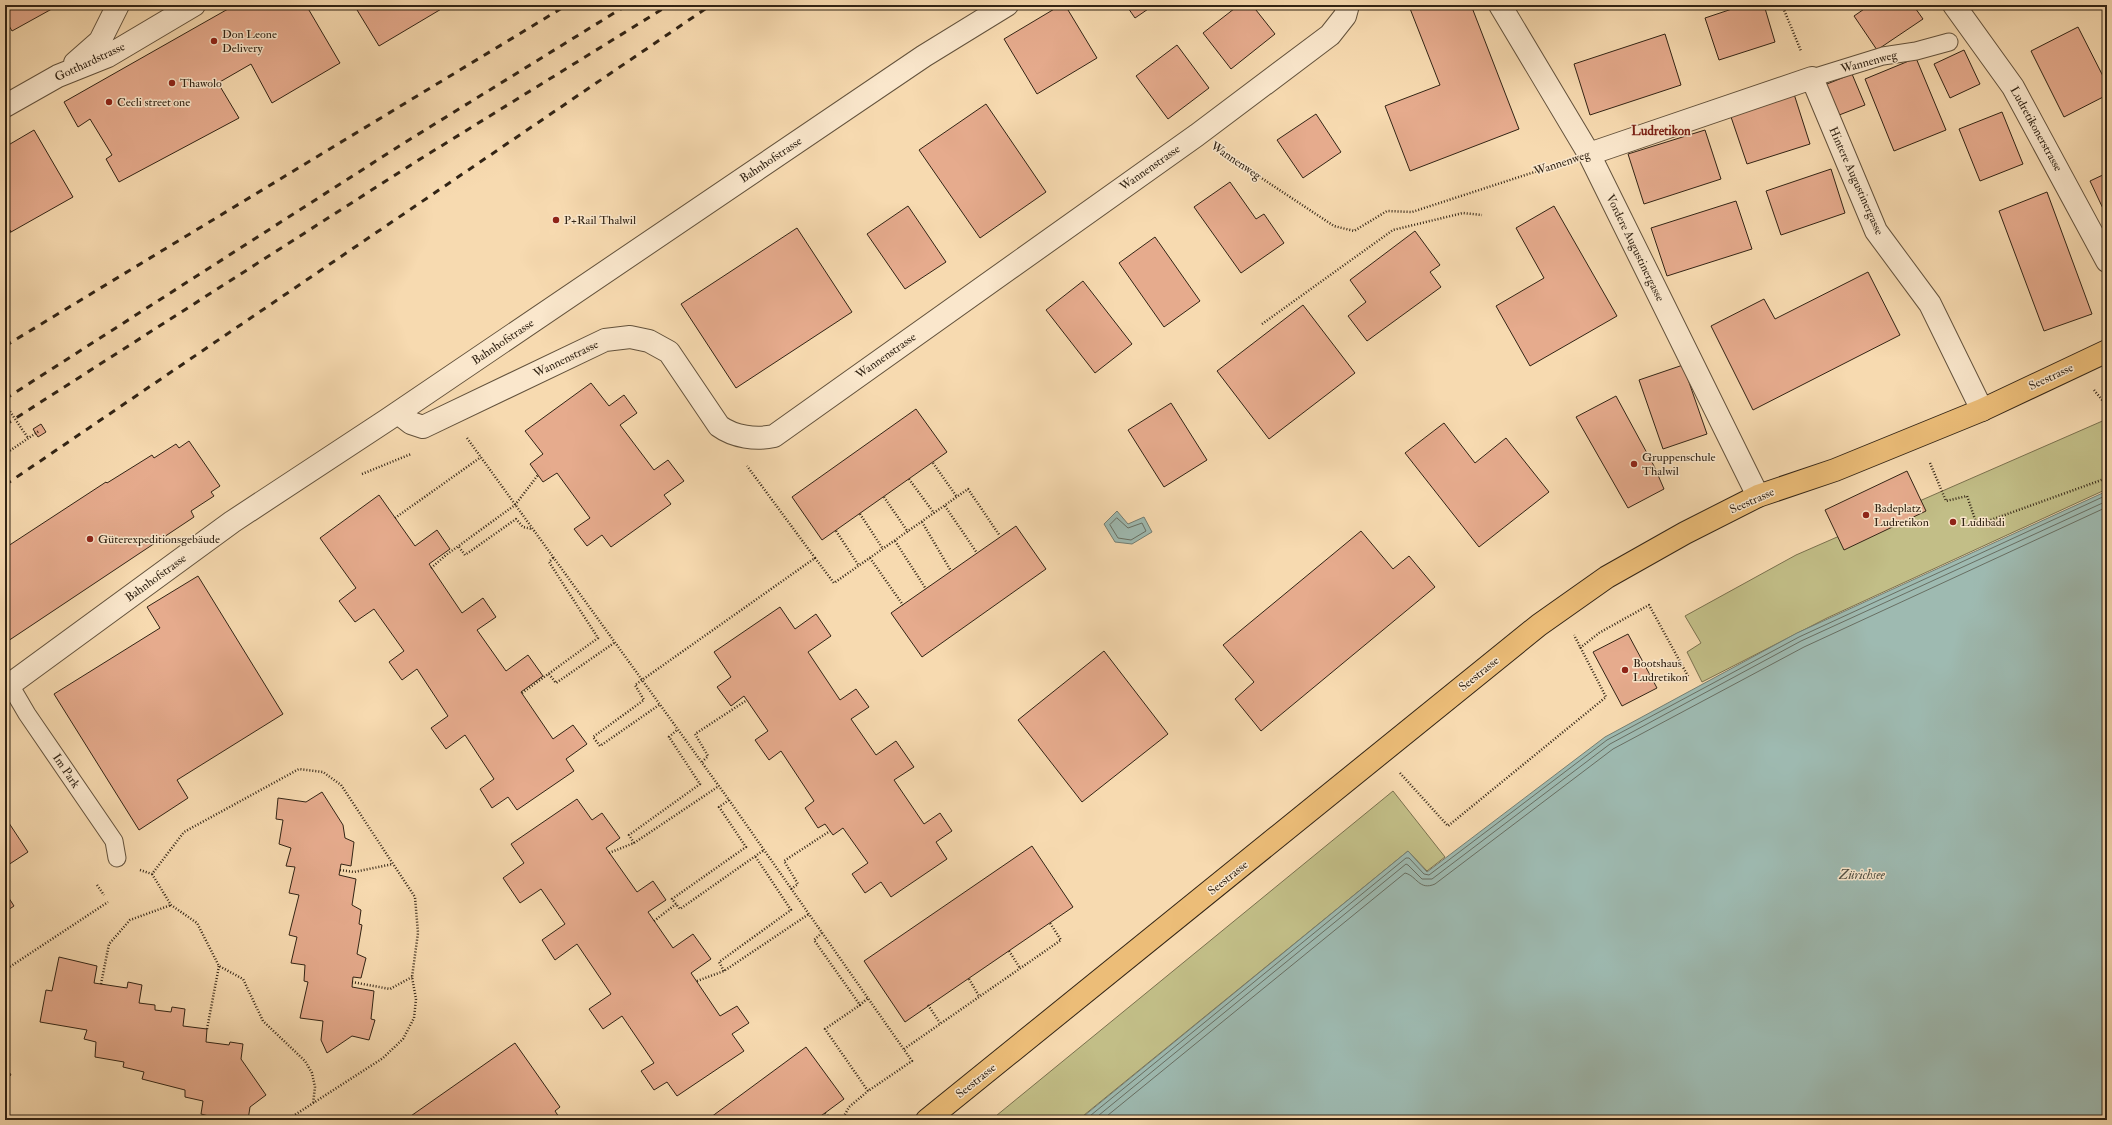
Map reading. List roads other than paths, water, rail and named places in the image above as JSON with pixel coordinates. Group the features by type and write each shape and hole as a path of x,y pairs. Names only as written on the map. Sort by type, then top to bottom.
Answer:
{"main road":[{"name":"Seestrasse","path":"928,1120 1540,625 1607,577 1685,532 1758,496 1835,470 1982,410 2107,351"}],"street":[{"path":"58,76 100,41 118,5"},
{"name":"Gotthardstrasse","path":"5,106 58,76 108,56 194,5"},
{"name":"Bahnhofstrasse","path":"7,687 232,522 398,413 924,56 1007,5"},
{"name":"Wannenstrasse","path":"398,413 410,423 423,427 605,340 630,337 649,341 669,352 719,426 729,434 763,438 774,436 1197,135 1330,35 1345,16 1348,5"},
{"name":"Vordere Augustinergasse","path":"1500,5 1589,154 1758,496"},
{"name":"Ludretikonerstrasse","path":"1954,5 2013,87 2107,261"},
{"name":"Wannenweg","path":"1589,154 1812,78"},
{"name":"Hintere Augustinergasse","path":"1812,78 1876,230 1930,304 1982,410"}],"lane":[{"name":"Wannenweg","path":"1812,78 1883,56 1916,51 1949,42"},
{"name":"Im Park","path":"7,687 114,841 117,858"}],"water":[{"name":"Zürichsee","path":"2107,491 2107,1120 1079,1120 1408,851 1427,872 1605,737 1797,633"},
{"path":"1117,511 1128,524 1144,517 1152,532 1132,544 1115,542 1104,524"}],"railway":[{"path":"5,346 567,5"},
{"path":"5,399 404,143 627,5"},
{"path":"5,425 417,161 669,5"},
{"path":"5,485 711,5"}],"place":[{"name":"Don Leone Delivery","path":"214,41"},
{"name":"Thawolo","path":"172,83"},
{"name":"Cecli street one","path":"109,102"},
{"name":"P+Rail Thalwil","path":"556,220"},
{"name":"Gruppenschule Thalwil","path":"1634,464"},
{"name":"Badeplatz Ludretikon","path":"1866,515"},
{"name":"Ludibadi","path":"1953,522"},
{"name":"Güterexpeditionsgebäude","path":"90,539"},
{"name":"Bootshaus Ludretikon","path":"1625,670"}],"district":[{"name":"Ludretikon","path":"1661,131"}]}
